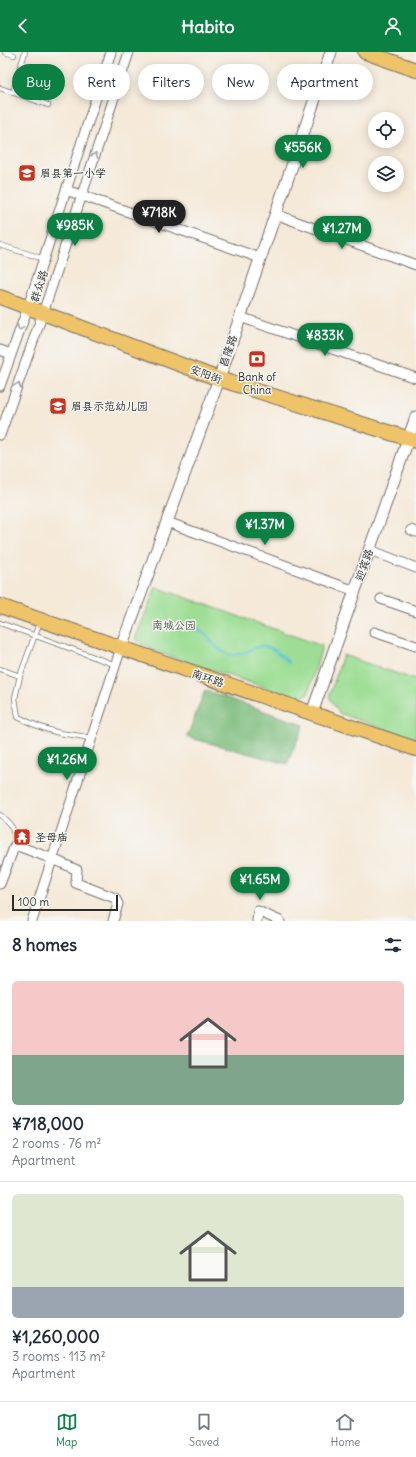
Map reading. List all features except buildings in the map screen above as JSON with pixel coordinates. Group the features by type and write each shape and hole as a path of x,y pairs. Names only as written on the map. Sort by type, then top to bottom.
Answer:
{"main road":[{"path":"365,52 416,70"},
{"name":"安阳街","path":"0,297 219,379 412,440"},
{"name":"南环路","path":"0,606 416,749"}],"street":[{"name":"群众路","path":"0,386 44,260 111,52"},
{"name":"群众路","path":"0,435 43,313 129,52"},
{"name":"昌隆路","path":"121,648 219,379 331,52"},
{"path":"66,190 260,258"},
{"path":"275,214 416,265"},
{"path":"240,317 416,378"},
{"path":"0,350 11,354"},
{"name":"迎宾路","path":"312,713 370,550 412,440 416,417"},
{"path":"167,522 355,591"},
{"path":"370,550 416,568"},
{"path":"381,599 416,611"},
{"path":"374,632 416,646"},
{"path":"32,921 121,648"},
{"path":"0,884 15,845 53,858 77,870 76,883 115,898 118,904 113,921"},
{"path":"257,921 258,911 280,921"}],"lane":[{"path":"5,52 14,55"},
{"path":"21,64 25,52"},
{"path":"0,88 12,93"},
{"path":"33,100 48,105"},
{"path":"0,245 44,260"},
{"path":"40,620 20,676 15,698 18,717 37,727 60,733 81,735 92,739"},
{"path":"0,623 116,665"},
{"path":"0,669 20,676"},
{"path":"0,815 11,824 14,830 15,845"}],"green space":[{"name":"南城公园","path":"156,587 322,646 308,694 297,698 151,650 135,639"},
{"path":"343,655 416,680 416,740 339,713 329,697"},
{"path":"205,690 304,725 287,764 187,737"}],"waterway":[{"path":"186,625 201,631 217,648 224,653 232,655 239,654 264,646 278,652 289,663"}],"place":[{"name":"眉县第一小学","path":"27,173"},
{"name":"Bank of China","path":"257,359"},
{"name":"眉县示范幼儿园","path":"58,406"},
{"name":"圣母庙","path":"22,837"}]}
